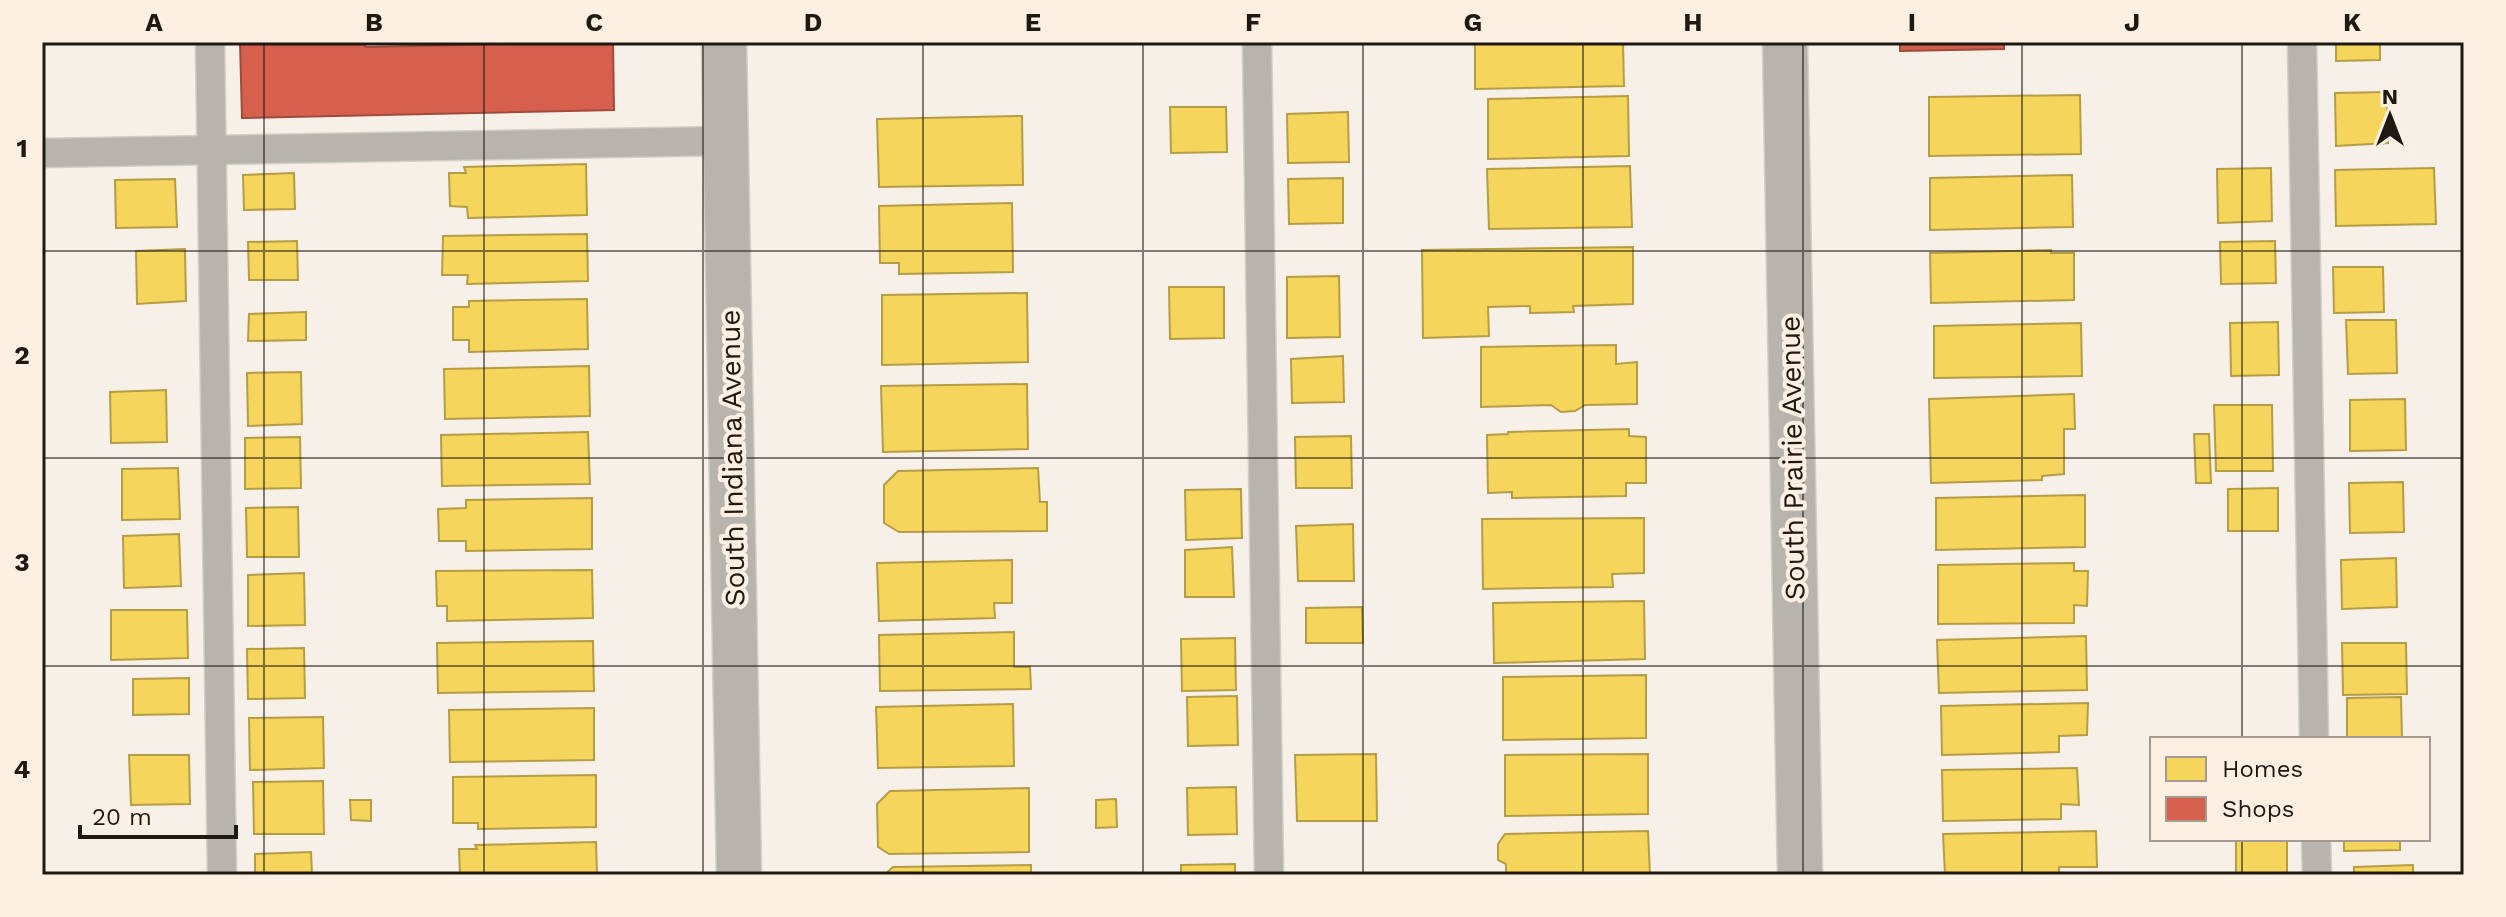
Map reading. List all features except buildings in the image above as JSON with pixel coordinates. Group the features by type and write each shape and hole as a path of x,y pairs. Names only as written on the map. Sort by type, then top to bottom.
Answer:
{"street":[{"name":"South Indiana Avenue","path":"724,42 739,875"},
{"name":"South Prairie Avenue","path":"1785,42 1800,875"}],"lane":[{"path":"210,42 222,875"},
{"path":"1257,42 1269,875"},
{"path":"2302,42 2314,737"},
{"path":"42,153 726,141"},
{"path":"2316,841 2317,875"}]}
